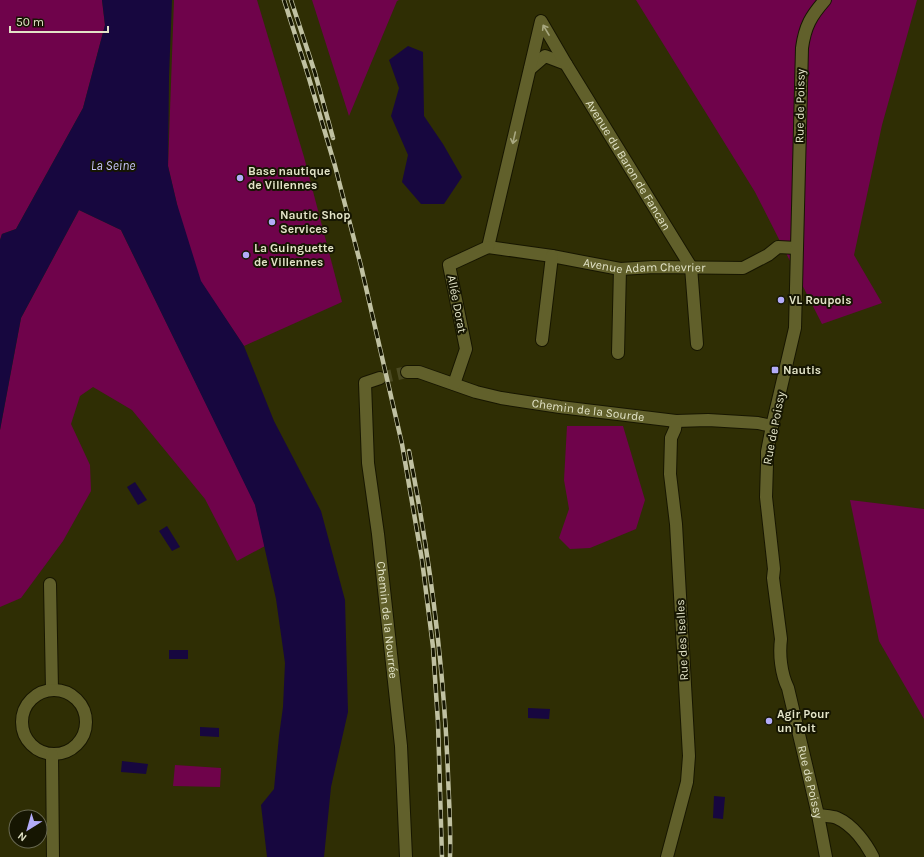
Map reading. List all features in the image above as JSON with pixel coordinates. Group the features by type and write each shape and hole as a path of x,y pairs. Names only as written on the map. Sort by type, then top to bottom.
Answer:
{"street":[{"name":"Rue de Poissy","path":"825,0 814,12 808,23 804,34 802,48 795,328 767,452 766,497 774,569 773,578 781,638 781,662 784,680 788,688 818,815 826,857"},
{"name":"Avenue du Baron de Fancan","path":"488,247 541,21 691,267"},
{"path":"530,69 545,56 566,64"},
{"name":"Avenue Adam Chevrier","path":"488,247 620,268 742,268 768,255 778,247 797,248"},
{"name":"Allée Dorat","path":"454,384 466,349 449,265 488,247"},
{"path":"542,340 552,256"},
{"path":"691,267 697,344"},
{"path":"618,353 620,268"},
{"name":"Chemin de la Sourde","path":"407,372 419,372 476,392 501,398 567,408 676,422 708,420 758,423 772,426"},
{"name":"Chemin de la Nourrée","path":"380,378 365,383 368,463 378,534 401,746 406,857"},
{"name":"Rue des Iselles","path":"667,857 687,782 689,756 676,524 670,474 671,438 676,422"},
{"path":"50,584 52,690"},
{"path":"52,690 63,691 73,695 85,712 87,723 83,738 72,750 62,754 52,755 41,752 32,746 25,738 22,727 22,717 26,706 32,698 42,692 52,690"},
{"path":"52,755 54,857"},
{"path":"818,815 837,818 849,826 861,838 874,857"}],"shaded area":[{"path":"0,0 102,0 105,25 83,108 16,229 2,234 0,240"},
{"name":"Base nautique de Villennes","path":"174,0 257,0 304,157 342,302 244,346 192,269 168,166"},
{"path":"312,0 399,0 397,1 349,116"},
{"path":"636,0 917,0 882,125 854,255 882,303 822,324 755,192"},
{"path":"79,210 121,230 255,504 265,546 237,561 205,499 132,410 93,387 80,396 71,424 90,465 91,491 63,541 21,598 0,607 0,430 21,318"},
{"path":"567,426 623,426 645,500 636,529 590,548 570,549 559,538 569,509 564,480"},
{"path":"850,500 924,509 924,719 879,641"},
{"path":"175,765 221,768 220,787 173,786"}],"water":[{"name":"La Seine","path":"102,0 172,0 168,166 177,204 201,281 244,346 274,421 321,511 345,600 348,712 331,787 324,857 267,857 261,805 274,789 283,707 285,663 276,599 255,505 121,230 79,210 21,318 0,430 0,240 2,234 16,229 83,108 105,25"},
{"path":"408,46 423,52 424,116 443,144 462,177 444,204 421,204 402,182 408,155 391,116 399,88 389,60"},
{"path":"135,482 147,500 138,505 127,487"},
{"path":"167,526 180,547 172,551 159,531"},
{"path":"169,650 188,650 188,659 169,659"},
{"path":"528,708 550,709 549,719 528,718"},
{"path":"200,727 219,728 219,737 200,736"},
{"path":"122,761 148,764 146,774 121,772"},
{"path":"714,796 725,797 723,819 713,818"}],"tunnel":[{"path":"380,378 407,372"}],"railway":[{"path":"284,0 335,166 361,266 402,444 422,560 433,647 438,723 442,857"},
{"path":"291,0 315,73 333,138"},
{"path":"409,451 417,491 435,612 446,734 450,816 450,857"}],"place":[{"name":"Base nautique de Villennes","path":"240,178"},
{"name":"Nautic Shop Services","path":"272,222"},
{"name":"La Guinguette de Villennes","path":"246,255"},
{"name":"VL Roupois","path":"781,300"},
{"name":"Nautis","path":"775,370"},
{"name":"Agir Pour un Toit","path":"769,721"}]}
